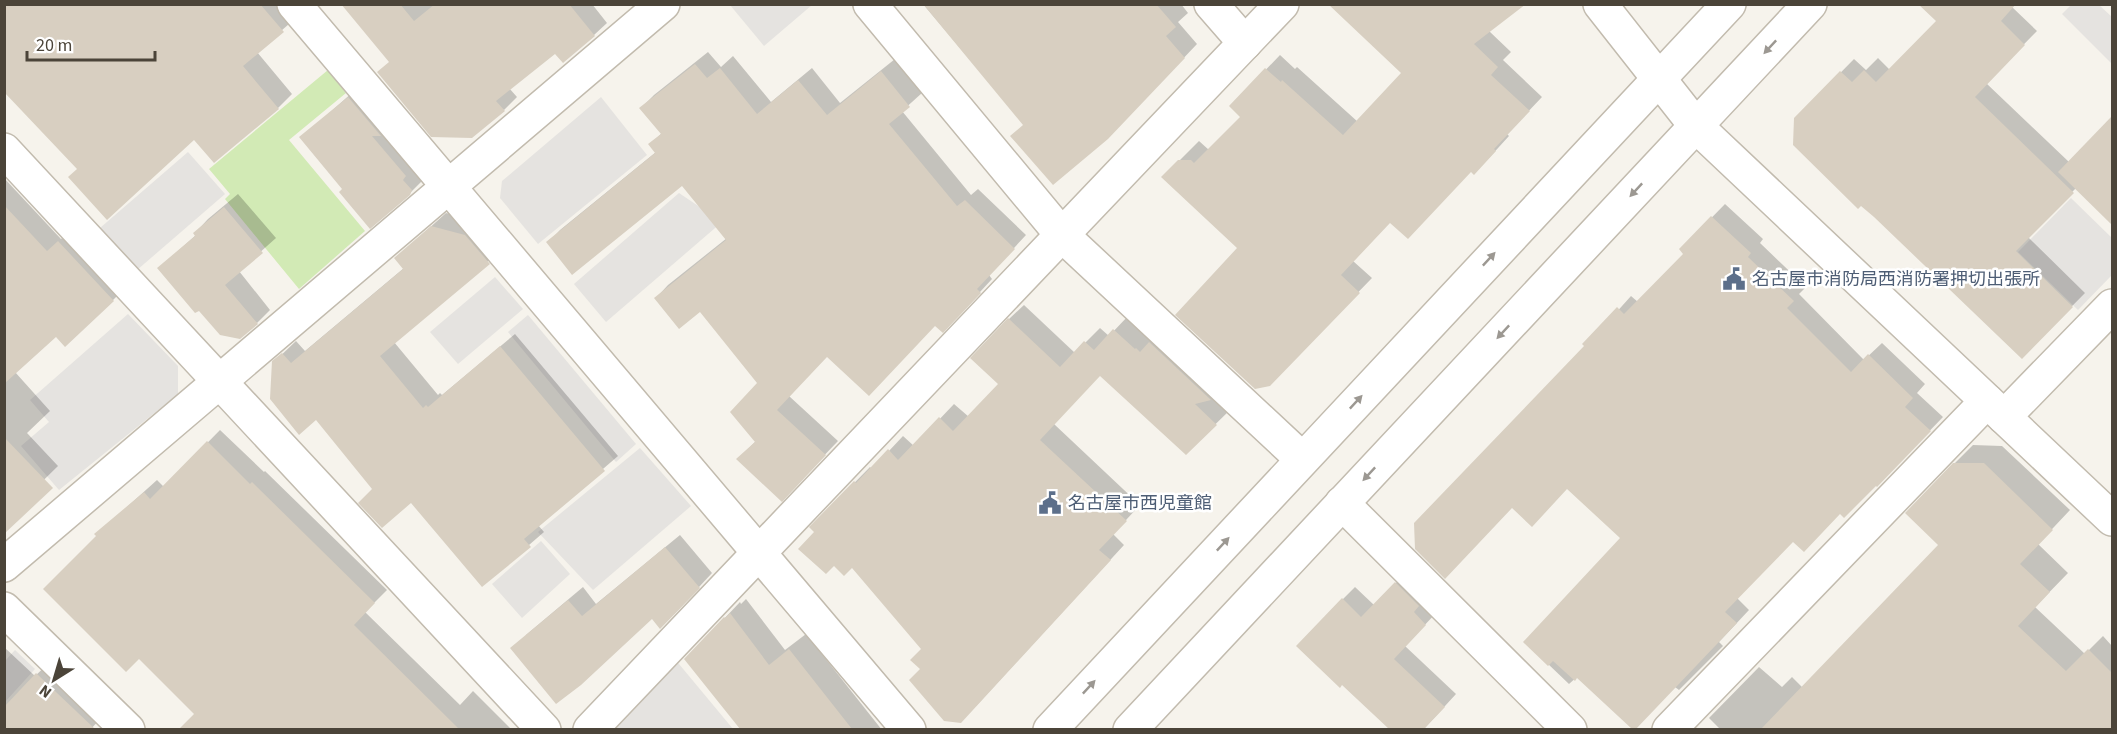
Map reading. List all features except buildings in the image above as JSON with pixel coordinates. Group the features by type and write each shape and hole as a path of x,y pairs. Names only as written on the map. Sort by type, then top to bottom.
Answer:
{"street":[{"path":"294,4 909,729"},
{"path":"4,565 663,4"},
{"path":"870,4 1062,235 1302,459"},
{"path":"1211,4 1245,44"},
{"path":"590,729 1282,4"},
{"path":"1600,4 1696,126 2112,519"},
{"path":"1050,729 1729,4"},
{"path":"1130,729 1810,4"},
{"path":"4,150 544,729"},
{"path":"1669,729 1996,409 2112,306"},
{"path":"1342,503 1570,729"},
{"path":"4,609 128,729"}],"green space":[{"path":"328,70 346,93 289,140 365,231 299,289 225,199 230,194 209,169"}],"shaded area":[{"path":"730,5 812,5 764,46"},
{"path":"2071,5 2099,5 2112,17 2112,64 2062,14"},
{"path":"601,97 647,155 538,244 500,198 502,181"},
{"path":"188,152 225,194 137,270 100,228"},
{"path":"679,193 722,222 606,322 574,284"},
{"path":"2071,198 2112,238 2112,275 2078,310 2018,252"},
{"path":"495,277 523,309 458,364 430,332"},
{"path":"128,314 178,366 178,394 59,490 21,446 49,422 30,400"},
{"path":"528,315 636,444 616,462 508,332"},
{"path":"640,448 691,506 593,590 538,532"},
{"path":"541,541 570,574 522,618 492,584"},
{"path":"15,650 35,669 5,702 5,661"},
{"path":"674,658 733,729 607,730"}],"place":[{"name":"名古屋市消防局西消防署押切出張所","path":"1734,279"},
{"name":"名古屋市西児童館","path":"1050,503"}]}
